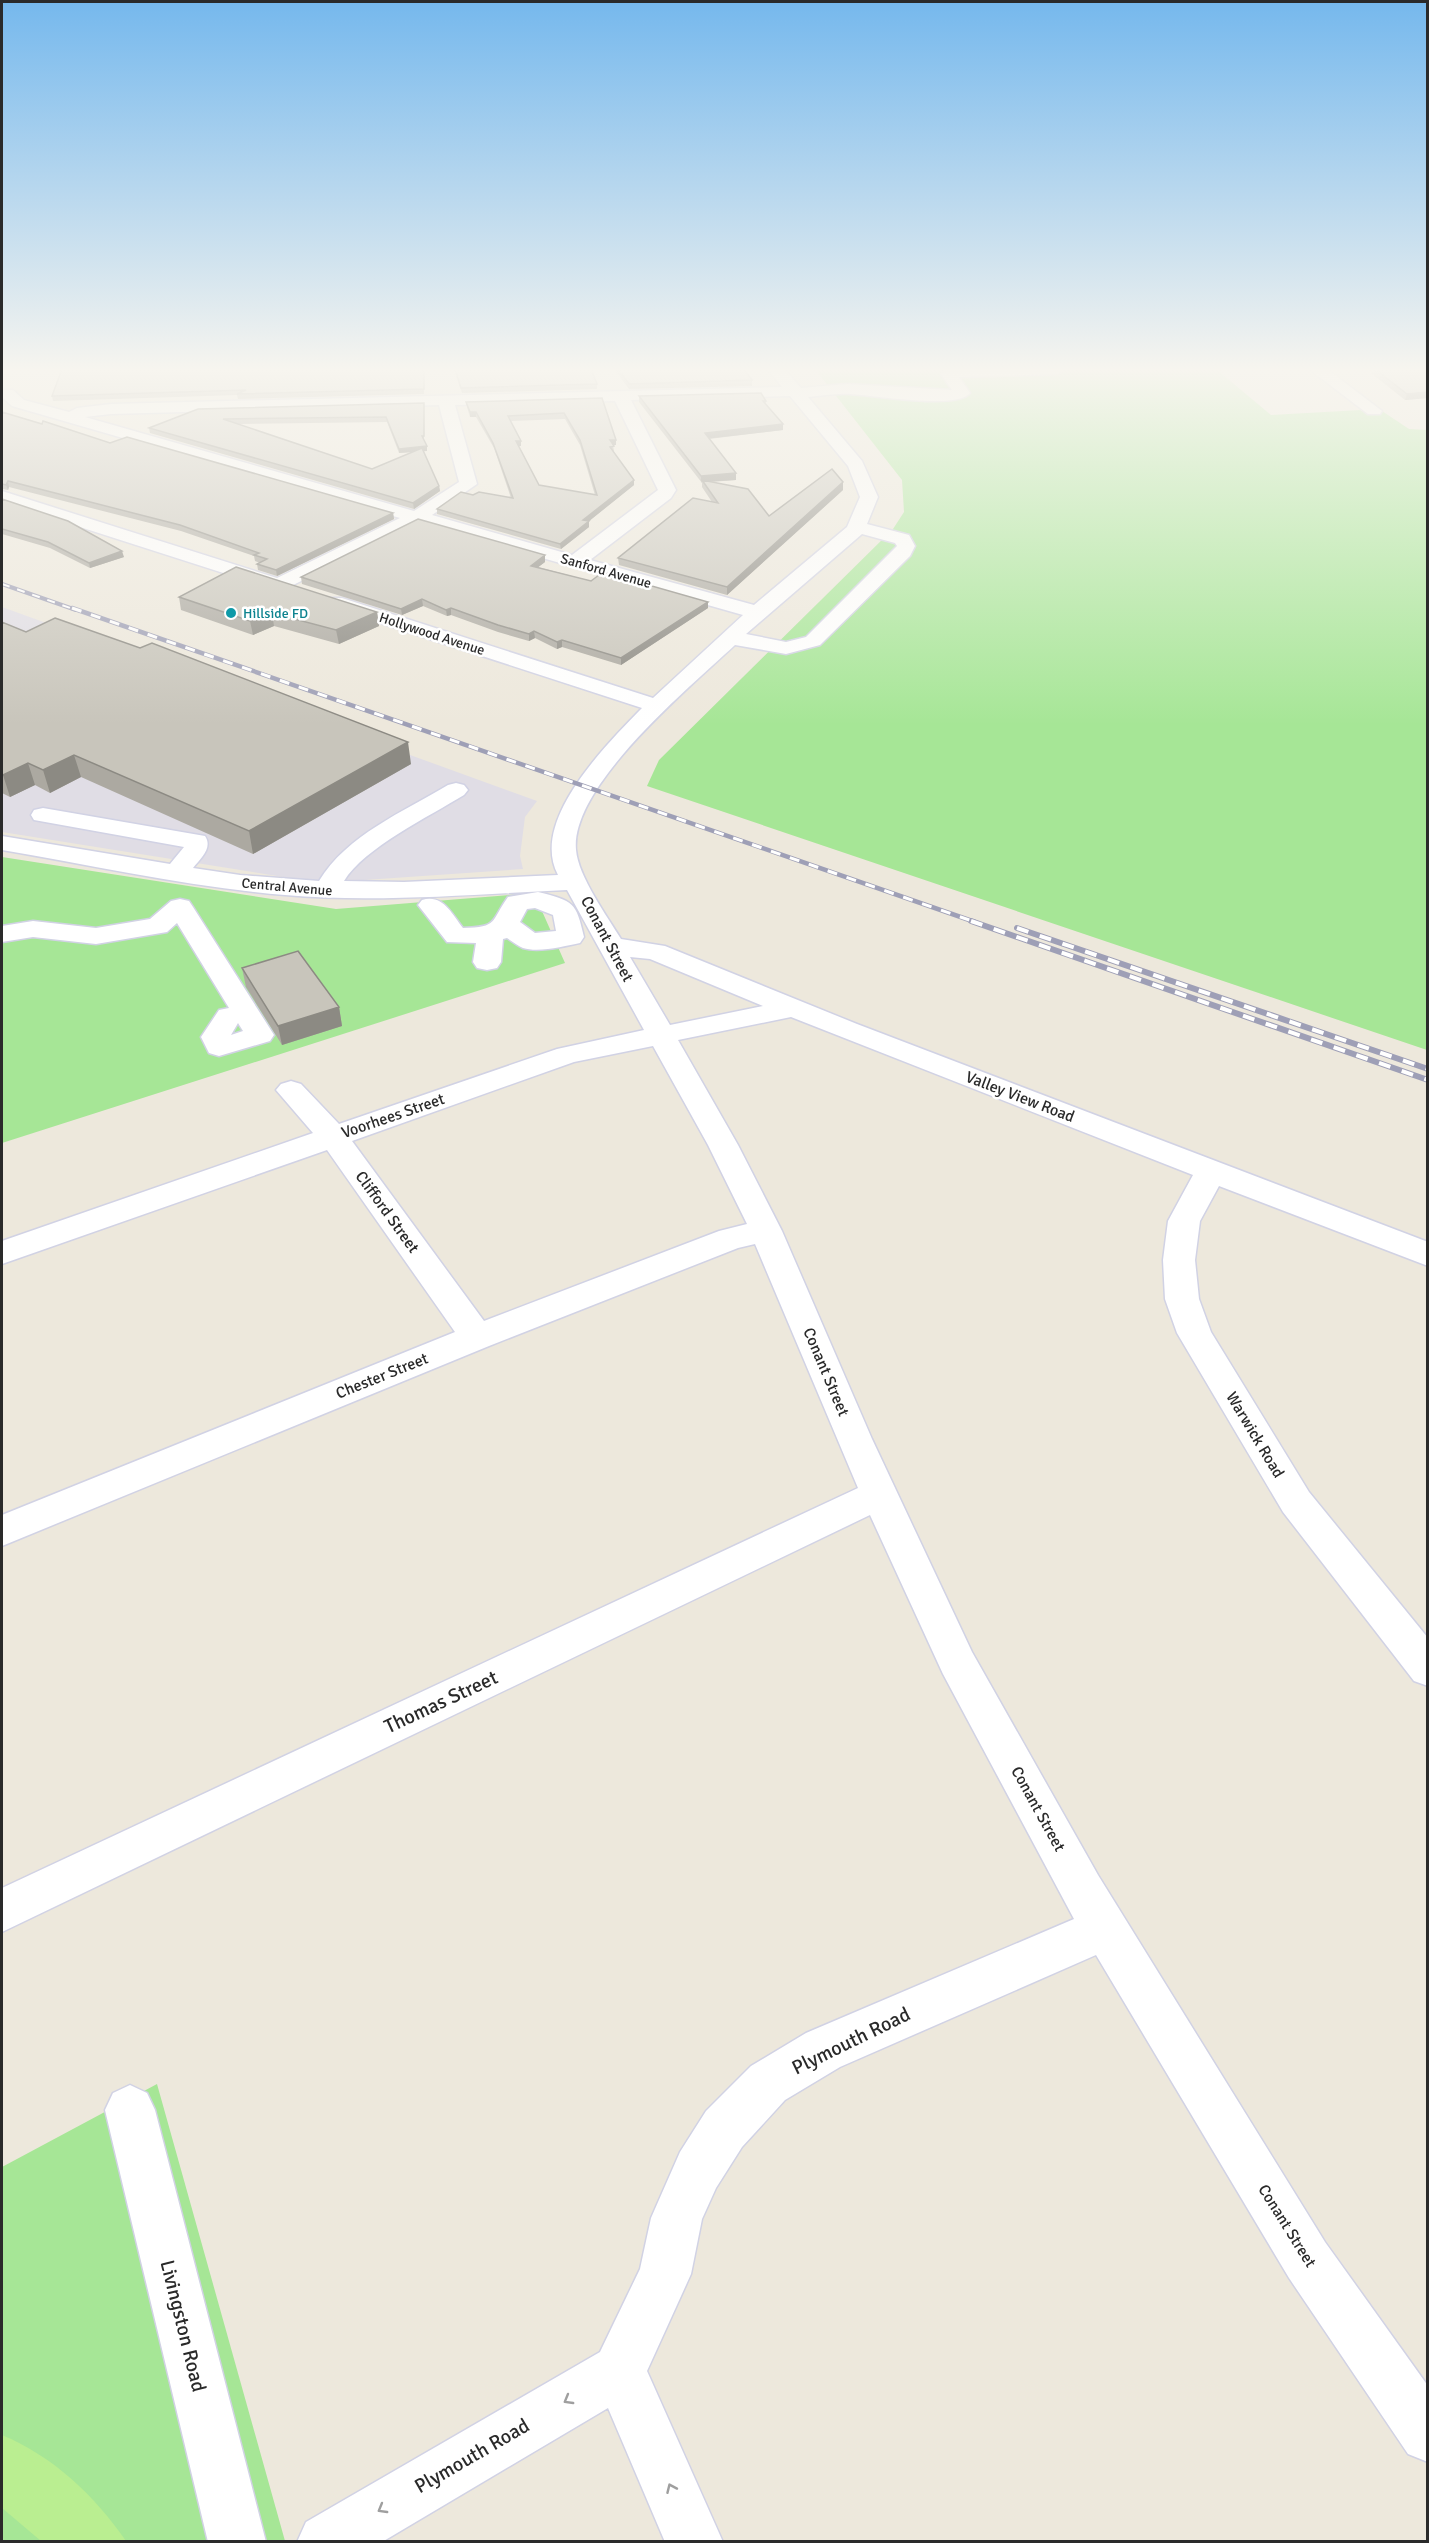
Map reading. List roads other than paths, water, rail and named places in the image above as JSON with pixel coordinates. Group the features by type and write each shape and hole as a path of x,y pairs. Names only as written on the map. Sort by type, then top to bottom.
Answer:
{"street":[{"name":"Sanford Avenue","path":"315,488 758,612"},
{"path":"280,584 417,517 462,488"},
{"path":"576,562 665,494 666,488"},
{"name":"Conant Street","path":"865,488 869,497 856,527 758,612 733,638 657,706 616,748 579,799 570,818 563,848 566,866 723,1145 766,1230 880,1494 957,1662 1105,1928 1307,2260 1428,2434"},
{"name":"Hollywood Avenue","path":"2,496 657,706"},
{"path":"733,638 786,648 813,642 903,552 906,546 902,539 882,531 856,527"},
{"path":"327,890 340,867 363,847 456,790"},
{"path":"43,815 147,831 196,842 196,848 176,872"},
{"name":"Central Avenue","path":"5,848 176,872 240,884 327,890 404,890 576,882"},
{"path":"431,905 456,936 490,935 487,962"},
{"path":"2,933 33,929 96,936 158,926 180,907 260,1035 219,1047 215,1037 229,1016"},
{"name":"Valley View Road","path":"611,946 656,952 793,1008 1428,1255"},
{"name":"Voorhees Street","path":"2,1253 567,1055 793,1008"},
{"name":"Clifford Street","path":"291,1090 333,1137 477,1337"},
{"name":"Warwick Road","path":"1211,1171 1184,1221 1179,1260 1182,1299 1194,1333 1296,1502 1428,1669"},
{"name":"Chester Street","path":"2,1531 477,1337 730,1239 766,1230"},
{"name":"Thomas Street","path":"2,1911 880,1494"},
{"name":"Plymouth Road","path":"326,2541 619,2371 664,2274 677,2218 698,2170 724,2129 768,2083 823,2050 1105,1928"},
{"name":"Livingston Road","path":"130,2110 237,2541"},
{"path":"619,2371 694,2541"}],"railway":[{"path":"2,584 76,610"},
{"path":"72,608 975,922"},
{"path":"971,921 1428,1080"},
{"path":"1017,928 1428,1069"}],"place":[{"name":"Hillside FD","path":"231,613"}]}
